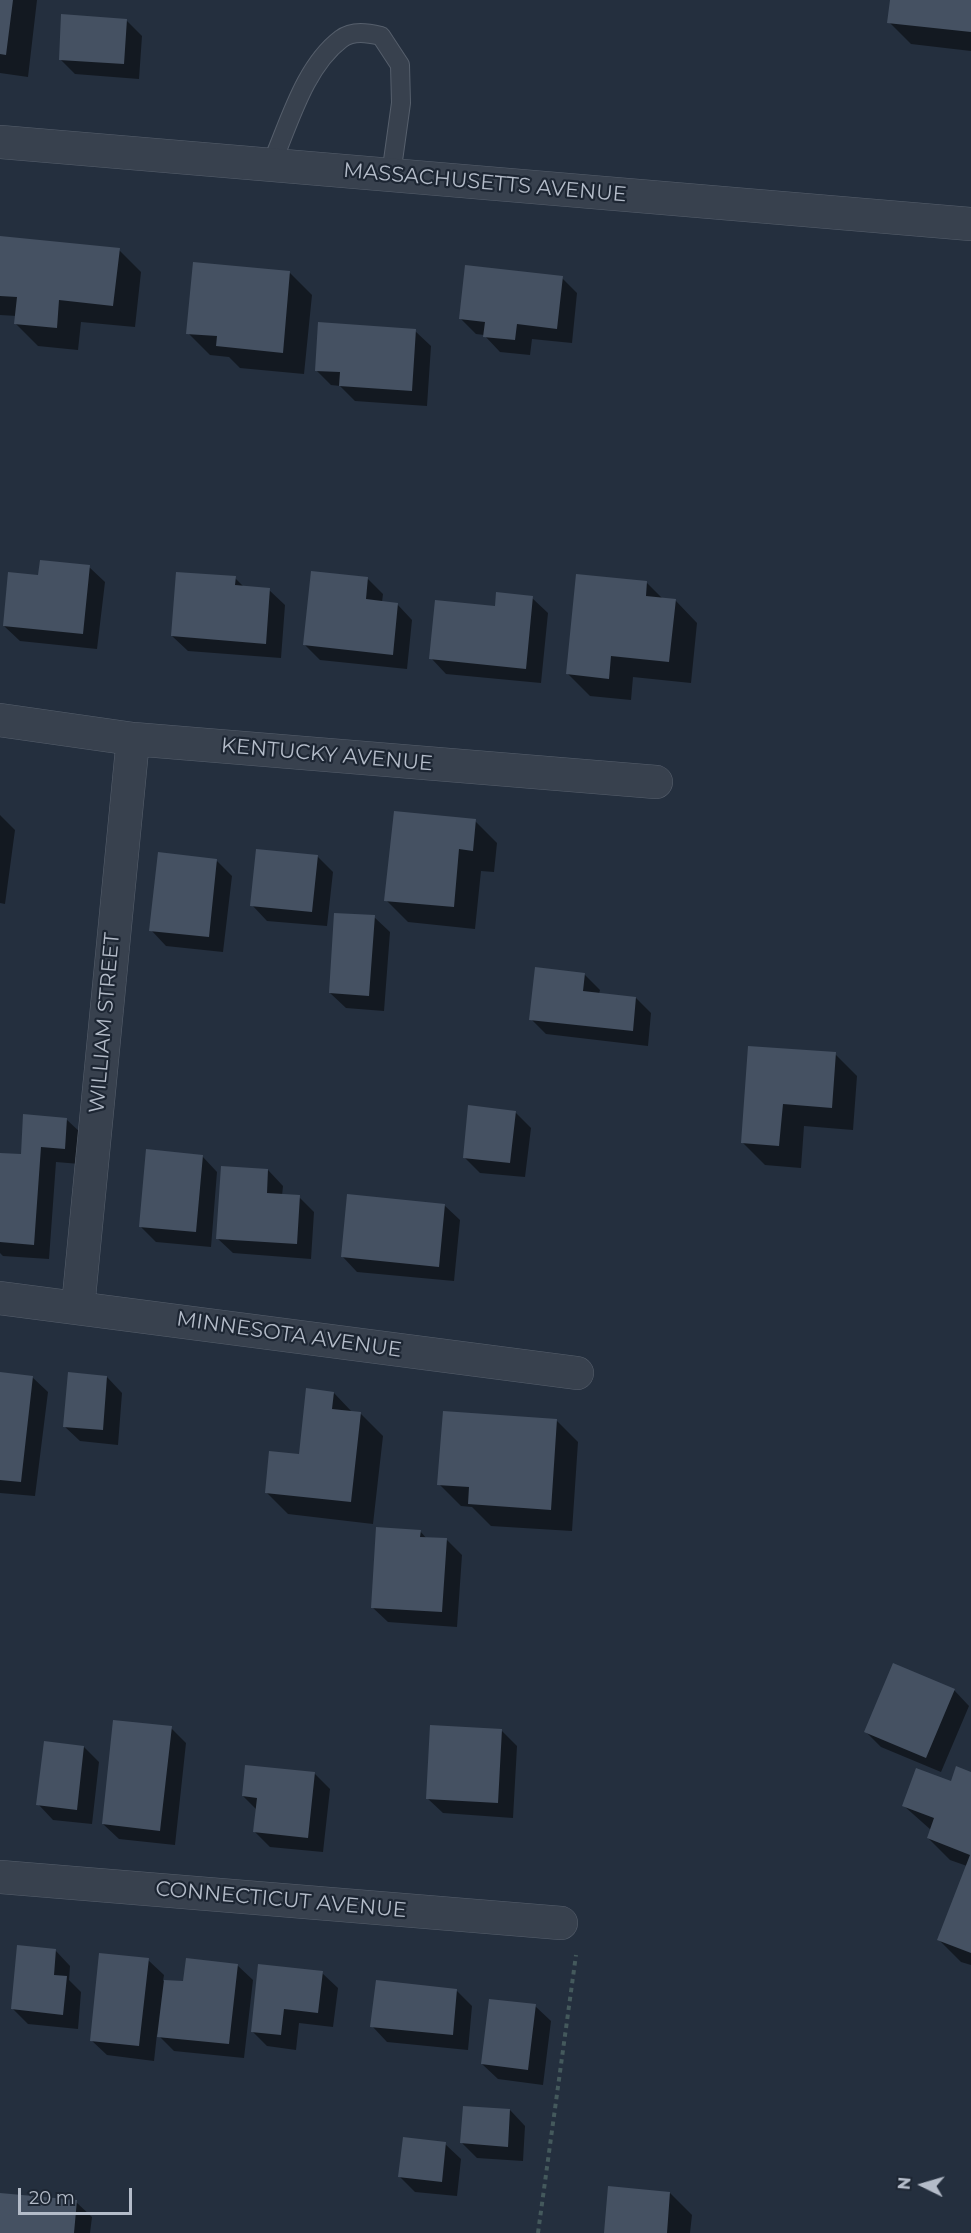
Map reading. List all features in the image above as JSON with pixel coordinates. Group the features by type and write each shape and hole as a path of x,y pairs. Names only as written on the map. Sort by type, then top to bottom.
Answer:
{"street":[{"name":"MASSACHUSETTS AVENUE","path":"0,142 971,224"},
{"name":"KENTUCKY AVENUE","path":"0,720 132,739 656,782"},
{"name":"WILLIAM STREET","path":"78,1307 132,739"},
{"name":"MINNESOTA AVENUE","path":"0,1298 577,1373"},
{"name":"CONNECTICUT AVENUE","path":"0,1877 561,1923"}],"lane":[{"path":"271,165 300,97 321,60 342,38 360,32 381,36 400,65 401,103 391,175"}],"path":[{"path":"538,2233 576,1952 561,1923"}],"building":[{"path":"0,0 13,0 6,55 0,54"},
{"path":"890,0 971,0 971,32 887,23"},
{"path":"61,14 127,19 124,64 59,60"},
{"path":"0,236 120,248 113,306 59,300 57,328 14,324 17,297 0,296"},
{"path":"193,262 290,271 283,353 216,346 217,336 186,334"},
{"path":"465,265 563,276 557,329 517,324 515,340 483,337 485,322 459,319"},
{"path":"318,322 416,329 412,391 339,386 340,372 315,371"},
{"path":"40,560 90,565 83,634 3,626 8,572 38,575"},
{"path":"311,571 368,577 366,599 398,603 393,655 303,645"},
{"path":"176,572 236,576 235,585 270,588 266,644 171,636"},
{"path":"576,574 647,581 646,596 676,599 669,662 611,656 609,679 566,674"},
{"path":"496,592 533,596 526,669 429,659 435,600 495,606"},
{"path":"394,811 476,819 473,851 459,849 454,907 384,901"},
{"path":"256,849 318,855 312,912 250,906"},
{"path":"158,852 217,859 209,937 149,931"},
{"path":"334,913 375,915 369,996 329,993"},
{"path":"535,967 585,973 583,991 636,997 633,1031 529,1020"},
{"path":"748,1046 836,1052 832,1108 783,1104 779,1146 741,1143"},
{"path":"468,1105 516,1111 510,1163 463,1158"},
{"path":"23,1114 67,1118 65,1149 41,1147 34,1245 0,1242 0,1153 21,1154"},
{"path":"146,1149 203,1155 196,1232 139,1227"},
{"path":"221,1166 268,1169 267,1193 300,1195 297,1244 216,1239"},
{"path":"347,1194 445,1204 439,1267 341,1257"},
{"path":"0,1372 33,1376 21,1482 0,1480"},
{"path":"68,1372 107,1376 103,1430 63,1427"},
{"path":"306,1388 334,1392 332,1409 361,1412 351,1502 265,1493 269,1451 299,1454"},
{"path":"443,1411 557,1419 551,1510 468,1504 469,1487 437,1485"},
{"path":"376,1527 421,1530 420,1537 447,1538 442,1612 371,1608"},
{"path":"893,1663 955,1689 926,1758 864,1732"},
{"path":"113,1720 172,1726 160,1831 102,1824"},
{"path":"430,1725 502,1729 498,1803 426,1799"},
{"path":"44,1741 84,1746 77,1810 36,1805"},
{"path":"245,1765 315,1772 308,1838 253,1832 257,1798 242,1796"},
{"path":"956,1766 971,1772 971,1953 937,1940 970,1855 927,1838 934,1818 902,1806 916,1768 951,1781"},
{"path":"17,1945 56,1949 54,1975 67,1976 63,2015 11,2009"},
{"path":"99,1953 149,1958 139,2046 90,2041"},
{"path":"186,1958 238,1964 229,2044 157,2037 164,1980 183,1981"},
{"path":"258,1964 323,1971 318,2013 284,2009 281,2035 251,2032"},
{"path":"376,1980 457,1989 453,2035 370,2027"},
{"path":"489,1999 536,2004 528,2070 481,2064"},
{"path":"463,2106 510,2109 508,2147 460,2143"},
{"path":"403,2137 446,2142 442,2182 398,2177"},
{"path":"608,2186 670,2192 667,2233 604,2233"},
{"path":"0,2193 77,2200 74,2233 0,2233"}]}
